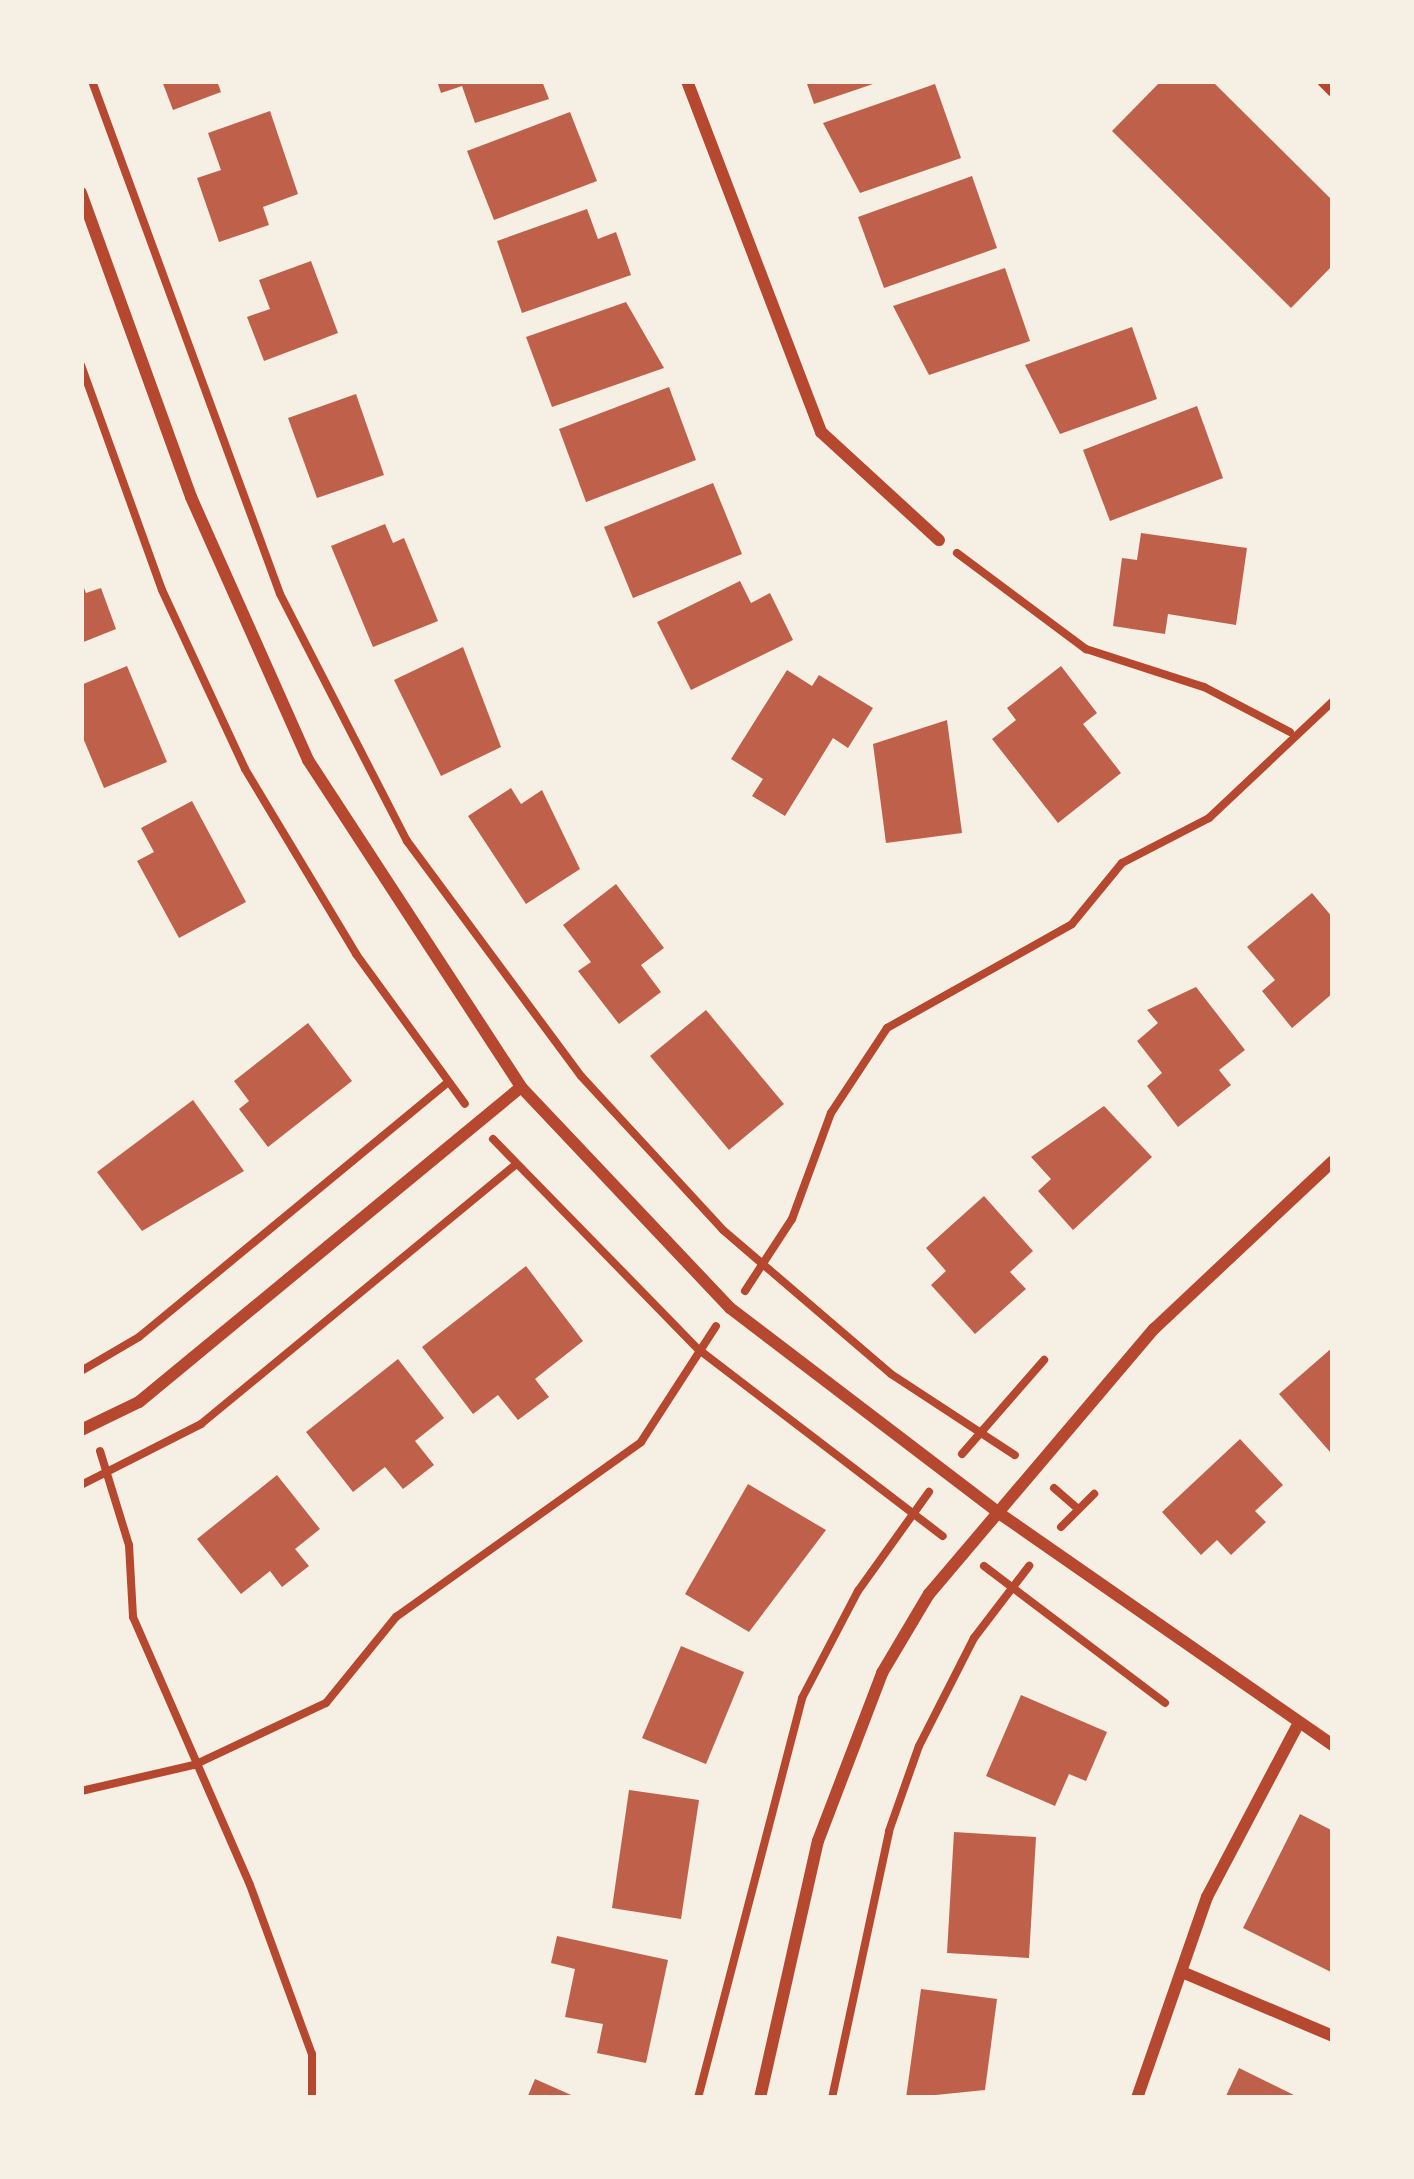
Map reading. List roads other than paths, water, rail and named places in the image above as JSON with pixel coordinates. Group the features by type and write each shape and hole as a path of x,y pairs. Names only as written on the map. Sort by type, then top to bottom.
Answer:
{"street":[{"path":"687,81 821,432 939,540"},
{"path":"1323,81 1333,91"},
{"path":"81,194 191,497 308,760 520,1087 730,1308 944,1474 1296,1728 1333,1745"},
{"path":"84,1429 139,1402 520,1087"},
{"path":"760,2098 847,1755 929,1594 1154,1329 1333,1161"},
{"path":"1137,2098 1248,1807 1296,1728"},
{"path":"1182,1972 1333,2036"}]}
